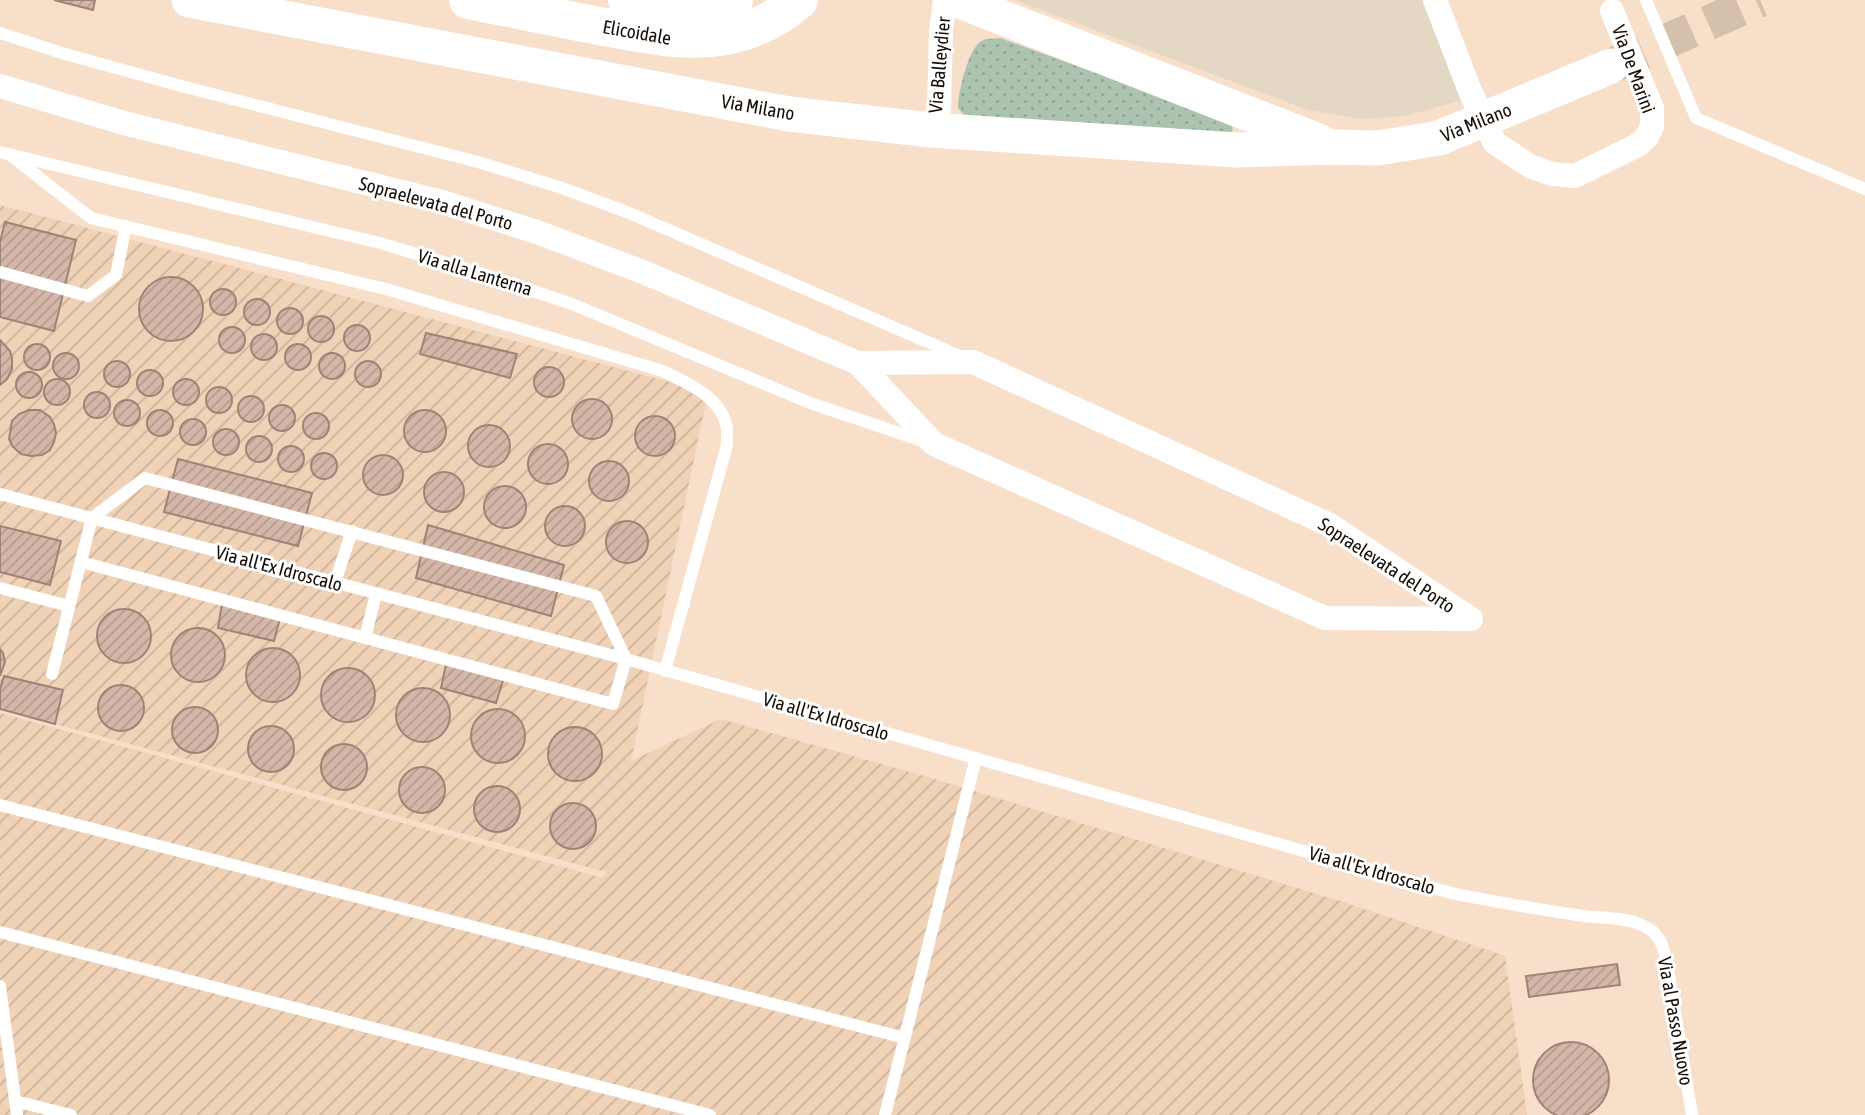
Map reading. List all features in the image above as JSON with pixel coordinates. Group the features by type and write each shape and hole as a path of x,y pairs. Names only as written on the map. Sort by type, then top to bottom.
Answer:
{"highway":[{"name":"Elicoidale","path":"468,0 677,39 718,38 746,31 773,19 799,0"},
{"name":"Elicoidale","path":"627,0 683,8 721,5 734,0"}],"main road":[{"name":"Via Milano","path":"190,0 789,114 932,130 1236,150 1378,148 1439,138 1611,66"},
{"name":"Via Milano","path":"957,0 1334,147"}],"street":[{"name":"Via Balleydier","path":"932,130 939,109 941,31 945,0"},
{"name":"Via De Marini","path":"1435,0 1470,91 1495,143 1530,166 1552,174 1575,176 1638,145 1647,137 1653,126 1652,108 1616,5"},
{"name":"Sopraelevata del Porto","path":"0,86 124,123 442,202 537,232 643,272 858,363 973,362 1330,525 1471,619 1325,618 934,444 858,363"}],"lane":[{"path":"1646,0 1696,118 1865,189"},
{"path":"0,33 65,54 478,162 559,187 627,212 973,362"},
{"path":"4,153 91,218 386,289 663,371 696,388 715,404 723,416 727,428 727,445 665,671"},
{"name":"Via alla Lanterna","path":"4,153 380,243 476,272 572,304 810,403 934,444"},
{"path":"0,272 88,296 116,275 127,226"},
{"path":"52,674 92,518 145,478 596,596 626,659 613,704 81,562"},
{"name":"Via all'Ex Idroscalo","path":"0,494 626,659 1455,894 1586,917 1619,919 1640,924 1652,931"},
{"path":"335,582 352,531"},
{"path":"0,588 69,606"},
{"path":"365,638 376,594"},
{"path":"885,1115 976,758"},
{"path":"0,804 905,1038"},
{"name":"Via al Passo Nuovo","path":"1652,931 1663,944 1667,962 1692,1115"},
{"path":"0,932 710,1115"},
{"path":"0,986 17,1115"},
{"path":"15,1101 71,1115"}],"shaded area":[{"path":"1015,0 1422,0 1462,100 1405,116 1362,119 1308,110"},
{"path":"0,205 708,392 631,761 721,719 924,776 1340,901 1505,956 1527,1115 0,1115 0,713 603,878 606,872 0,709"}],"green space":[{"path":"1000,38 1233,123 1232,133 966,117 958,108 968,61 983,40"}],"building":[{"path":"54,0 95,0 93,10"},
{"path":"5,222 76,240 54,331 0,317 0,242"},
{"path":"171,277 189,283 197,291 203,309 197,327 189,335 171,341 153,335 145,327 139,309 145,291 153,283"},
{"path":"223,289 232,293 236,302 232,311 223,315 214,311 210,302 214,293"},
{"path":"257,299 266,303 270,312 266,321 257,325 248,321 244,312 248,303"},
{"path":"290,308 299,312 303,321 299,330 290,334 281,330 277,321 281,312"},
{"path":"321,316 330,320 334,329 330,338 321,342 312,338 308,329 312,320"},
{"path":"357,325 366,329 370,338 366,347 357,351 348,347 344,338 348,329"},
{"path":"232,327 241,331 245,340 241,349 232,353 223,349 219,340 223,331"},
{"path":"426,333 517,354 510,378 420,354"},
{"path":"264,334 273,338 277,347 273,356 264,360 255,356 251,347 255,338"},
{"path":"0,340 10,351 12,369 0,385"},
{"path":"37,344 46,348 50,357 46,366 37,370 28,366 24,357 28,348"},
{"path":"298,344 307,348 311,357 307,366 298,370 289,366 285,357 289,348"},
{"path":"66,353 75,357 79,366 75,375 66,379 57,375 53,366 57,357"},
{"path":"332,353 341,357 345,366 341,375 332,379 323,375 319,366 323,357"},
{"path":"117,361 126,365 130,374 126,383 117,387 108,383 104,374 108,365"},
{"path":"368,361 377,365 381,374 377,383 368,387 359,383 355,374 359,365"},
{"path":"549,367 560,371 564,382 560,393 549,397 538,393 534,382 538,371"},
{"path":"150,370 159,374 163,383 159,392 150,396 141,392 137,383 141,374"},
{"path":"29,372 38,376 42,385 38,394 29,398 20,394 16,385 20,376"},
{"path":"57,379 66,383 70,392 66,401 57,405 48,401 44,392 48,383"},
{"path":"186,379 195,383 199,392 195,401 186,405 177,401 173,392 177,383"},
{"path":"219,387 228,391 232,400 228,409 219,413 210,409 206,400 210,391"},
{"path":"97,392 106,396 110,405 106,414 97,418 88,414 84,405 88,396"},
{"path":"251,396 260,400 264,409 260,418 251,422 242,418 238,409 242,400"},
{"path":"592,399 600,400 606,405 611,411 611,427 606,433 600,438 592,439 584,438 578,433 573,427 572,419 573,411 578,405 584,400"},
{"path":"127,400 136,404 140,413 136,422 127,426 118,422 114,413 118,404"},
{"path":"282,405 291,409 295,418 291,427 282,431 273,427 269,418 273,409"},
{"path":"29,410 40,410 50,417 54,424 54,442 50,450 42,455 21,454 9,439 12,421"},
{"path":"160,410 169,414 173,423 169,432 160,436 151,432 147,423 151,414"},
{"path":"425,410 440,416 446,431 440,446 425,452 410,446 404,431 410,416"},
{"path":"316,413 325,417 329,426 325,435 316,439 307,435 303,426 307,417"},
{"path":"655,416 663,417 669,422 674,428 674,444 669,450 663,455 655,456 647,455 641,450 636,444 635,436 636,428 641,422 647,417"},
{"path":"193,419 202,423 206,432 202,441 193,445 184,441 180,432 184,423"},
{"path":"489,425 504,431 510,446 504,461 489,467 474,461 468,446 474,431"},
{"path":"226,429 235,433 239,442 235,451 226,455 217,451 213,442 217,433"},
{"path":"259,436 268,440 272,449 268,458 259,462 250,458 246,449 250,440"},
{"path":"548,444 556,445 562,450 567,456 567,472 562,478 556,483 548,484 540,483 534,478 529,472 528,464 529,456 534,450 540,445"},
{"path":"291,446 300,450 304,459 300,468 291,472 282,468 278,459 282,450"},
{"path":"324,453 333,457 337,466 333,475 324,479 315,475 311,466 315,457"},
{"path":"383,455 391,456 397,461 402,467 402,483 397,489 391,494 383,495 375,494 369,489 364,483 363,475 364,467 369,461 375,456"},
{"path":"178,459 312,493 298,546 164,512"},
{"path":"609,461 617,462 623,467 628,473 628,489 623,495 617,500 609,501 601,500 595,495 590,489 589,481 590,473 595,467 601,462"},
{"path":"444,472 452,473 458,478 463,484 463,500 458,506 452,511 444,512 436,511 430,506 425,500 424,492 425,484 430,478 436,473"},
{"path":"505,486 520,492 526,507 520,522 505,528 490,522 484,507 490,492"},
{"path":"565,506 573,507 579,512 584,518 584,534 579,540 573,545 565,546 557,545 551,540 546,534 545,526 546,518 551,512 557,507"},
{"path":"627,521 642,527 648,542 642,557 627,563 612,557 606,542 612,527"},
{"path":"428,525 564,565 551,616 416,578"},
{"path":"0,526 61,541 50,585 0,572"},
{"path":"223,597 282,611 274,641 218,628"},
{"path":"129,609 139,613 147,621 151,636 147,651 139,659 119,663 109,659 101,651 97,631 101,621 109,613"},
{"path":"203,628 213,632 221,640 225,655 221,670 213,678 193,682 183,678 175,670 171,650 175,640 183,632"},
{"path":"278,648 288,652 296,660 300,675 296,690 288,698 268,702 258,698 250,690 246,670 250,660 258,652"},
{"path":"0,649 5,662 0,676"},
{"path":"448,655 506,671 496,703 441,688"},
{"path":"353,668 363,672 371,680 375,695 371,710 363,718 343,722 333,718 325,710 321,690 325,680 333,672"},
{"path":"4,676 63,690 55,724 0,709 0,689"},
{"path":"121,685 137,692 144,708 137,724 121,731 105,724 98,708 105,692"},
{"path":"428,688 438,692 446,700 450,715 446,730 438,738 418,742 408,738 400,730 396,710 400,700 408,692"},
{"path":"195,707 211,714 218,730 211,746 195,753 179,746 172,730 179,714"},
{"path":"503,709 513,713 521,721 525,736 521,751 513,759 493,763 483,759 475,751 471,731 475,721 483,713"},
{"path":"271,726 287,733 294,749 287,765 271,772 255,765 248,749 255,733"},
{"path":"580,727 590,731 598,739 602,754 598,769 590,777 570,781 560,777 552,769 548,749 552,739 560,731"},
{"path":"344,744 360,751 367,767 360,783 344,790 328,783 321,767 328,751"},
{"path":"422,767 438,774 445,790 438,806 422,813 406,806 399,790 406,774"},
{"path":"497,786 513,793 520,809 513,825 497,832 481,825 474,809 481,793"},
{"path":"573,803 589,810 596,826 589,842 573,849 557,842 550,826 557,810"},
{"path":"1617,964 1620,985 1529,997 1526,976"},
{"path":"1571,1042 1585,1045 1598,1053 1606,1066 1609,1080 1606,1094 1598,1107 1585,1115 1571,1118 1557,1115 1544,1107 1536,1094 1533,1080 1536,1066 1544,1053 1557,1045"}],"tunnel":[{"path":"1611,66 1760,0"}]}
